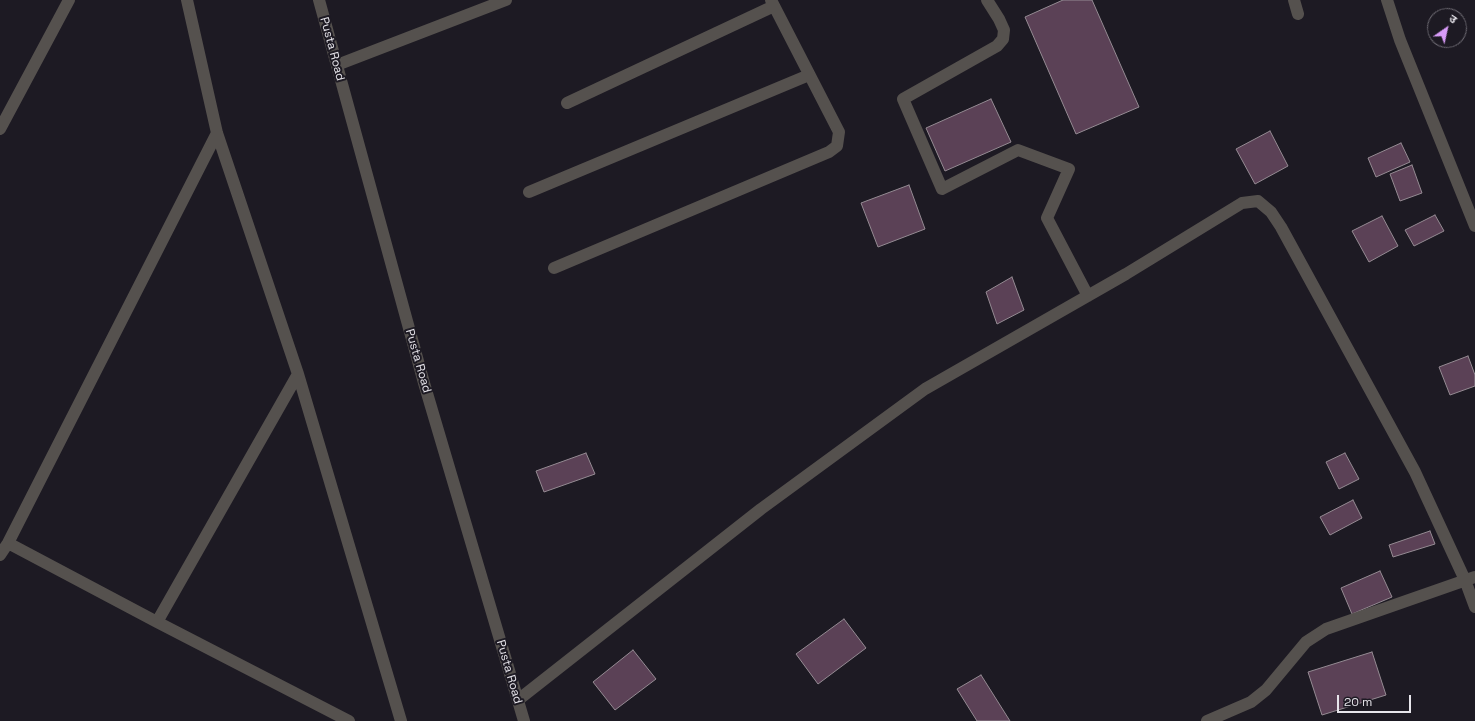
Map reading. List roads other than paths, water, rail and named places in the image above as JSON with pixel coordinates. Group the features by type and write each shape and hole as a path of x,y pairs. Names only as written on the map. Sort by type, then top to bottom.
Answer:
{"street":[{"path":"0,129 69,0"},
{"path":"187,0 217,133 298,374 402,721"},
{"name":"Pusta Road","path":"319,0 424,383 524,721"},
{"path":"337,65 506,0"},
{"path":"987,0 1004,30 1003,39 997,46 904,99 942,189 1018,150 1069,169 1048,218 1088,296"},
{"path":"1294,0 1298,14"},
{"path":"1387,0 1400,40 1475,226"},
{"path":"554,268 829,152 837,146 839,132 773,3 567,103"},
{"path":"529,192 809,75"},
{"path":"0,555 8,543 217,133"},
{"path":"518,700 761,509 925,389 1088,296 1242,203 1258,201 1271,212 1281,227 1367,384 1470,578 1475,607"},
{"path":"157,622 298,374"},
{"path":"8,543 349,721"},
{"path":"1207,721 1251,702 1266,690 1306,642 1326,629 1470,578"}]}
